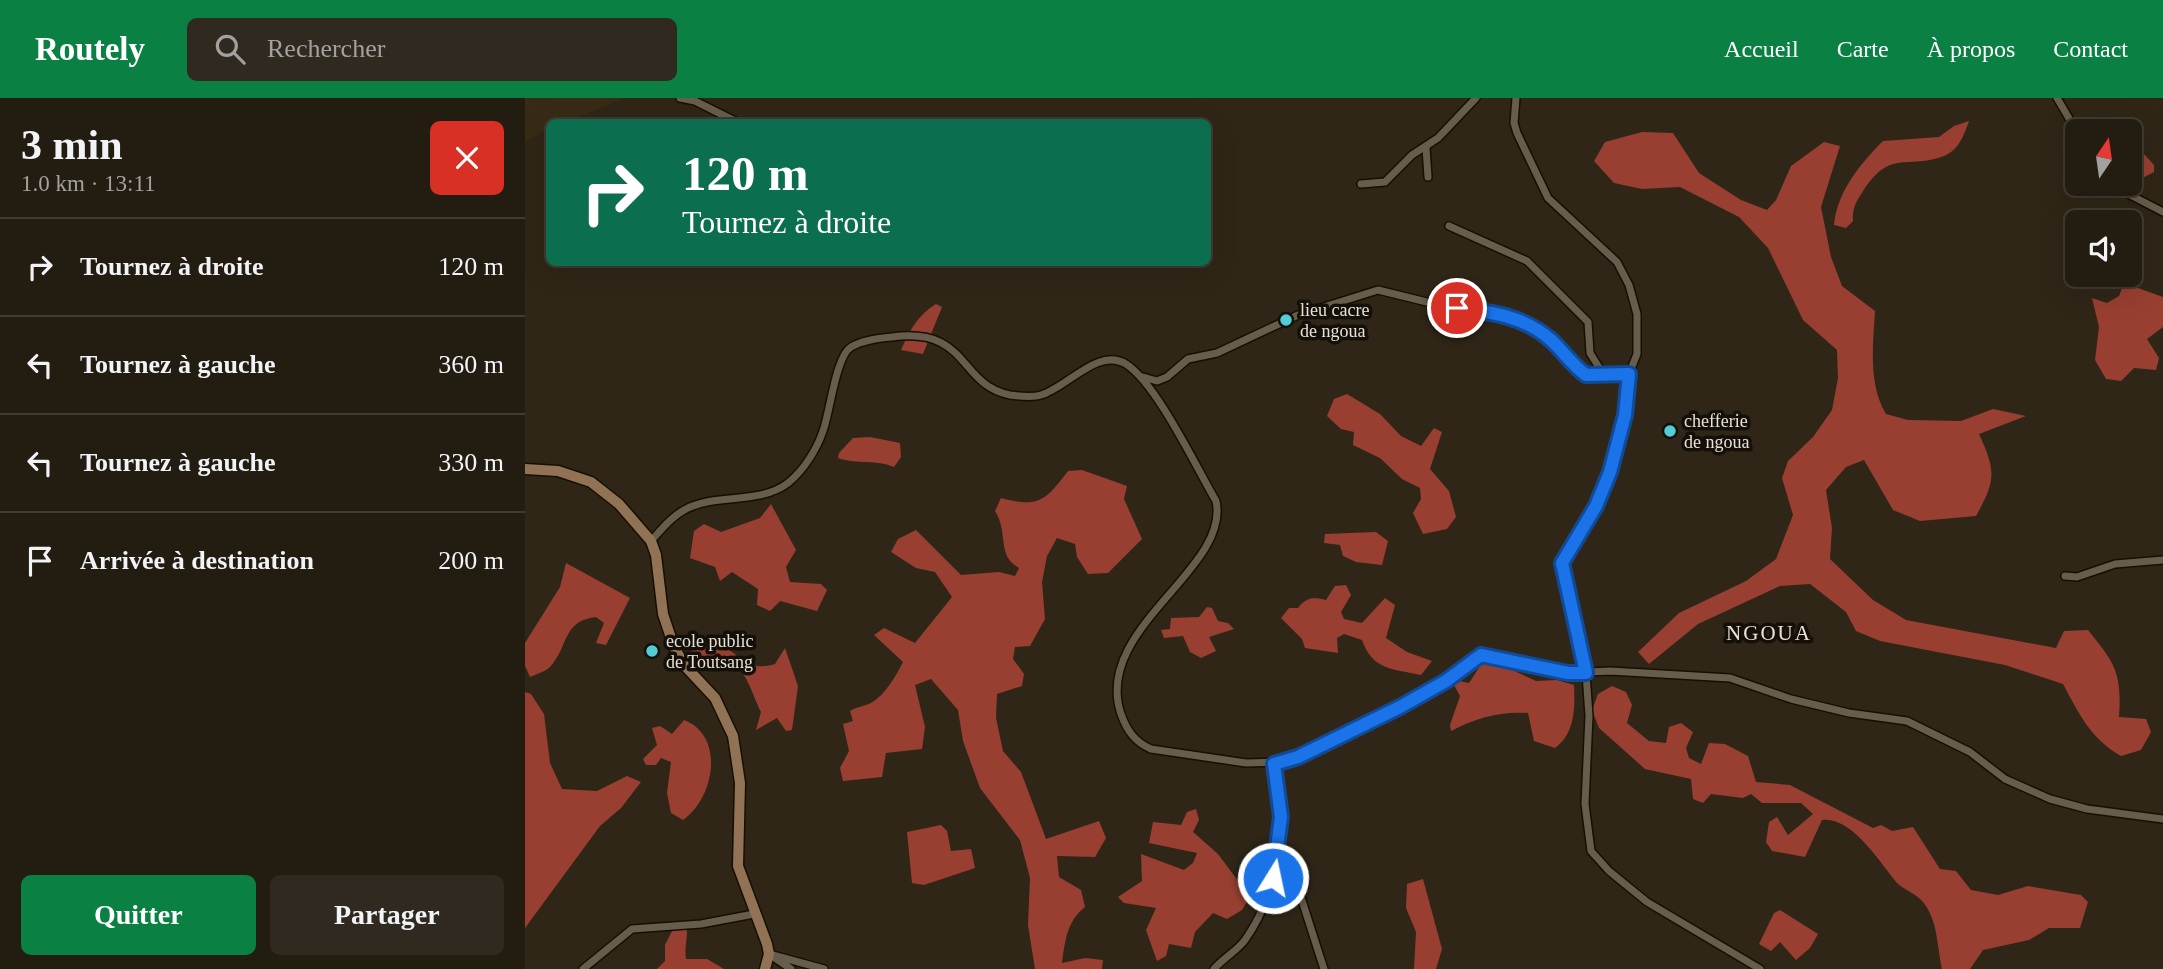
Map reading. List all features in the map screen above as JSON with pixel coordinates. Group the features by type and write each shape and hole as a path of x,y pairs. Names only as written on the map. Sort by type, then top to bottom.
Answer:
{"street":[{"path":"680,98 695,101 731,119"},
{"path":"1361,184 1382,183 1412,155 1426,148 1476,98"},
{"path":"1516,98 1514,123 1517,133 1548,198 1611,254 1629,285 1637,314 1638,343 1629,374 1625,415 1610,472 1596,506 1562,563 1586,673 1589,716 1585,804 1591,851 1608,871 1647,902 1760,969"},
{"path":"2057,98 2069,119"},
{"path":"1426,148 1428,177"},
{"path":"2132,196 2163,212"},
{"path":"1449,226 1515,254 1538,270 1588,322 1590,353 1605,377"},
{"path":"651,541 687,508 767,492 789,482 810,457 823,432 842,355 858,343 925,335 945,344 990,387 1026,397 1052,391 1100,361 1111,359 1122,362 1143,377 1157,381 1167,377 1188,359 1217,353 1298,315 1378,290 1443,306 1493,312 1521,321 1550,339 1586,375 1605,377 1629,374"},
{"path":"1143,377 1216,501 1218,511 1215,527 1199,556 1127,651 1117,682 1119,710 1131,735 1151,749 1246,763 1274,764 1298,757 1400,707 1446,681 1481,655 1568,673 1610,671 1730,678 1791,699 1849,713 1907,721 1970,752 2005,779 2050,799 2087,809 2163,819"},
{"path":"525,469 567,473 591,482 619,504 651,541 656,555 663,614 674,647 685,666 715,698 733,736 740,783 738,866 769,954 791,969"},
{"path":"2065,576 2077,577 2115,564 2163,560"},
{"path":"1214,969 1243,943 1255,924 1277,861 1281,800 1274,764"},
{"path":"1277,861 1297,885 1324,969"},
{"path":"583,969 632,929 701,924 754,914"},
{"path":"765,969 769,954"},
{"path":"769,954 824,969"}],"shaded area":[{"path":"525,98 625,98 573,119 546,119 546,131 525,142"},
{"path":"1969,121 1960,142 1944,156 1900,163 1882,169 1858,198 1853,221 1846,228 1834,225 1840,201 1851,179 1883,141 1939,137 1954,126"},
{"path":"1642,132 1673,133 1699,173 1741,200 1767,210 1776,200 1791,166 1824,142 1840,146 1821,207 1831,257 1842,286 1875,311 1874,377 1876,390 1886,414 1908,420 1961,421 1993,409 2026,416 1979,434 1989,457 1991,475 1987,493 1976,516 1920,521 1893,510 1864,460 1846,467 1826,490 1832,528 1830,559 1873,600 1906,620 2056,648 2064,631 2088,630 2115,669 2119,689 2119,717 2146,719 2151,732 2141,750 2121,756 2102,742 2080,715 2063,684 2005,665 1880,641 1856,631 1846,612 1810,584 1780,586 1698,624 1649,664 1638,652 1679,613 1746,581 1776,559 1793,515 1782,478 1788,461 1813,437 1832,410 1838,378 1837,350 1803,320 1768,248 1739,217 1680,187 1642,189 1614,183 1594,161 1605,142"},
{"path":"2142,155 2154,165 2154,172 2142,178"},
{"path":"2122,287 2135,287 2163,297 2163,327 2147,339 2159,358 2156,370 2134,368 2121,381 2106,379 2095,360 2099,327 2092,298 2107,303 2119,296"},
{"path":"936,304 942,307 923,354 901,350 915,324"},
{"path":"1347,394 1380,414 1401,436 1421,446 1434,428 1442,432 1430,469 1449,491 1456,517 1447,529 1423,534 1413,513 1421,499 1420,488 1402,479 1380,458 1353,445 1354,432 1341,429 1327,416 1334,399"},
{"path":"870,437 900,443 901,457 894,467 838,458 839,453 853,438"},
{"path":"1082,470 1127,486 1124,499 1142,539 1108,573 1088,574 1077,557 1075,544 1057,538 1047,556 1042,582 1045,619 1030,646 1015,647 1013,659 1024,674 1022,686 997,694 996,718 1003,751 1021,772 1046,839 1099,821 1106,838 1095,857 1057,856 1059,877 1081,890 1085,907 1071,925 1062,963 1085,958 1103,960 1102,969 1035,969 1028,925 1030,878 1020,840 980,788 963,741 958,710 931,679 915,685 925,727 922,749 886,753 882,777 843,781 840,768 849,751 843,724 853,721 850,711 871,703 881,695 903,662 874,635 884,628 915,643 952,597 935,572 916,568 891,552 898,539 916,530 961,575 999,572 1015,576 1019,568 1012,563 1005,550 995,511 1001,498 1024,502 1040,500 1068,471"},
{"path":"771,504 796,550 786,567 790,582 821,584 827,590 817,611 780,601 770,611 757,605 758,589 732,572 720,581 715,567 690,558 694,531 704,524 721,532 760,518"},
{"path":"1376,532 1388,541 1382,565 1356,562 1343,556 1340,545 1324,543 1325,534"},
{"path":"566,563 630,598 606,645 596,643 604,623 596,617 585,619 572,629 550,667 530,677 525,666 525,643 560,587"},
{"path":"1346,585 1351,595 1341,612 1344,619 1362,623 1385,598 1395,605 1386,638 1407,652 1432,661 1421,675 1378,663 1366,650 1362,640 1344,634 1337,638 1338,653 1305,648 1302,639 1281,618 1289,608 1298,608 1311,599 1326,600 1335,586"},
{"path":"1207,607 1212,608 1218,621 1228,623 1234,629 1209,637 1216,651 1201,658 1190,652 1183,636 1164,638 1161,630 1170,629 1171,618 1199,617"},
{"path":"711,640 755,666 775,664 785,648 798,686 792,730 786,731 777,718 756,730 761,712 747,680 741,671 730,663 700,658 687,661 686,654"},
{"path":"1482,663 1508,668 1536,681 1557,680 1574,685 1572,720 1562,742 1555,748 1534,741 1528,713 1488,716 1451,731 1450,725 1460,696 1454,685 1459,681 1469,683"},
{"path":"1612,686 1626,692 1632,705 1627,723 1649,741 1666,743 1669,727 1681,723 1693,732 1686,748 1689,758 1701,764 1709,743 1725,744 1748,756 1756,782 1790,785 1873,828 1881,825 1892,831 1913,827 1940,869 1956,871 1971,890 1998,895 2028,886 2081,895 2088,902 2080,928 2049,928 2029,940 1983,950 1970,969 1942,969 1934,925 1928,909 1920,899 1897,883 1874,853 1854,833 1844,825 1822,820 1805,857 1772,851 1766,842 1769,822 1777,817 1788,835 1813,814 1801,803 1762,803 1751,794 1743,798 1711,794 1703,803 1693,799 1691,779 1645,769 1599,728 1592,710 1598,694"},
{"path":"525,692 531,694 544,714 550,763 562,789 597,791 627,776 641,782 621,808 600,826 525,928"},
{"path":"684,720 697,728 706,739 711,768 702,798 683,820 671,813 667,793 671,762 661,758 656,765 646,765 643,759 657,745 652,728 660,726 672,734"},
{"path":"1196,809 1199,820 1193,832 1218,854 1250,897 1242,910 1227,919 1213,913 1195,932 1191,948 1169,944 1166,956 1157,961 1146,930 1156,908 1124,903 1118,897 1142,881 1141,854 1184,870 1193,863 1197,853 1149,843 1153,822 1181,825 1187,812"},
{"path":"941,825 947,831 951,851 971,849 975,868 924,885 912,883 907,832"},
{"path":"1423,879 1442,949 1436,969 1414,969 1416,932 1406,908 1407,884"},
{"path":"1780,910 1818,934 1810,948 1796,960 1780,942 1771,951 1759,944 1774,913"},
{"path":"686,926 686,959 707,959 724,969 657,969 665,961 665,945 673,929"}],"place":[{"name":"lieu cacre de ngoua","path":"1286,320"},
{"name":"chefferie de ngoua","path":"1670,431"},
{"name":"ecole public de Toutsang","path":"652,651"}],"district":[{"name":"NGOUA","path":"1769,633"}],"route":[{"path":"1273,878 1281,817 1281,800 1274,764 1298,757 1400,707 1446,681 1481,655 1499,656 1568,673 1586,673 1562,563 1596,506 1610,472 1620,443 1629,374 1605,377 1586,375 1550,339 1530,326 1493,312 1457,308"}]}
